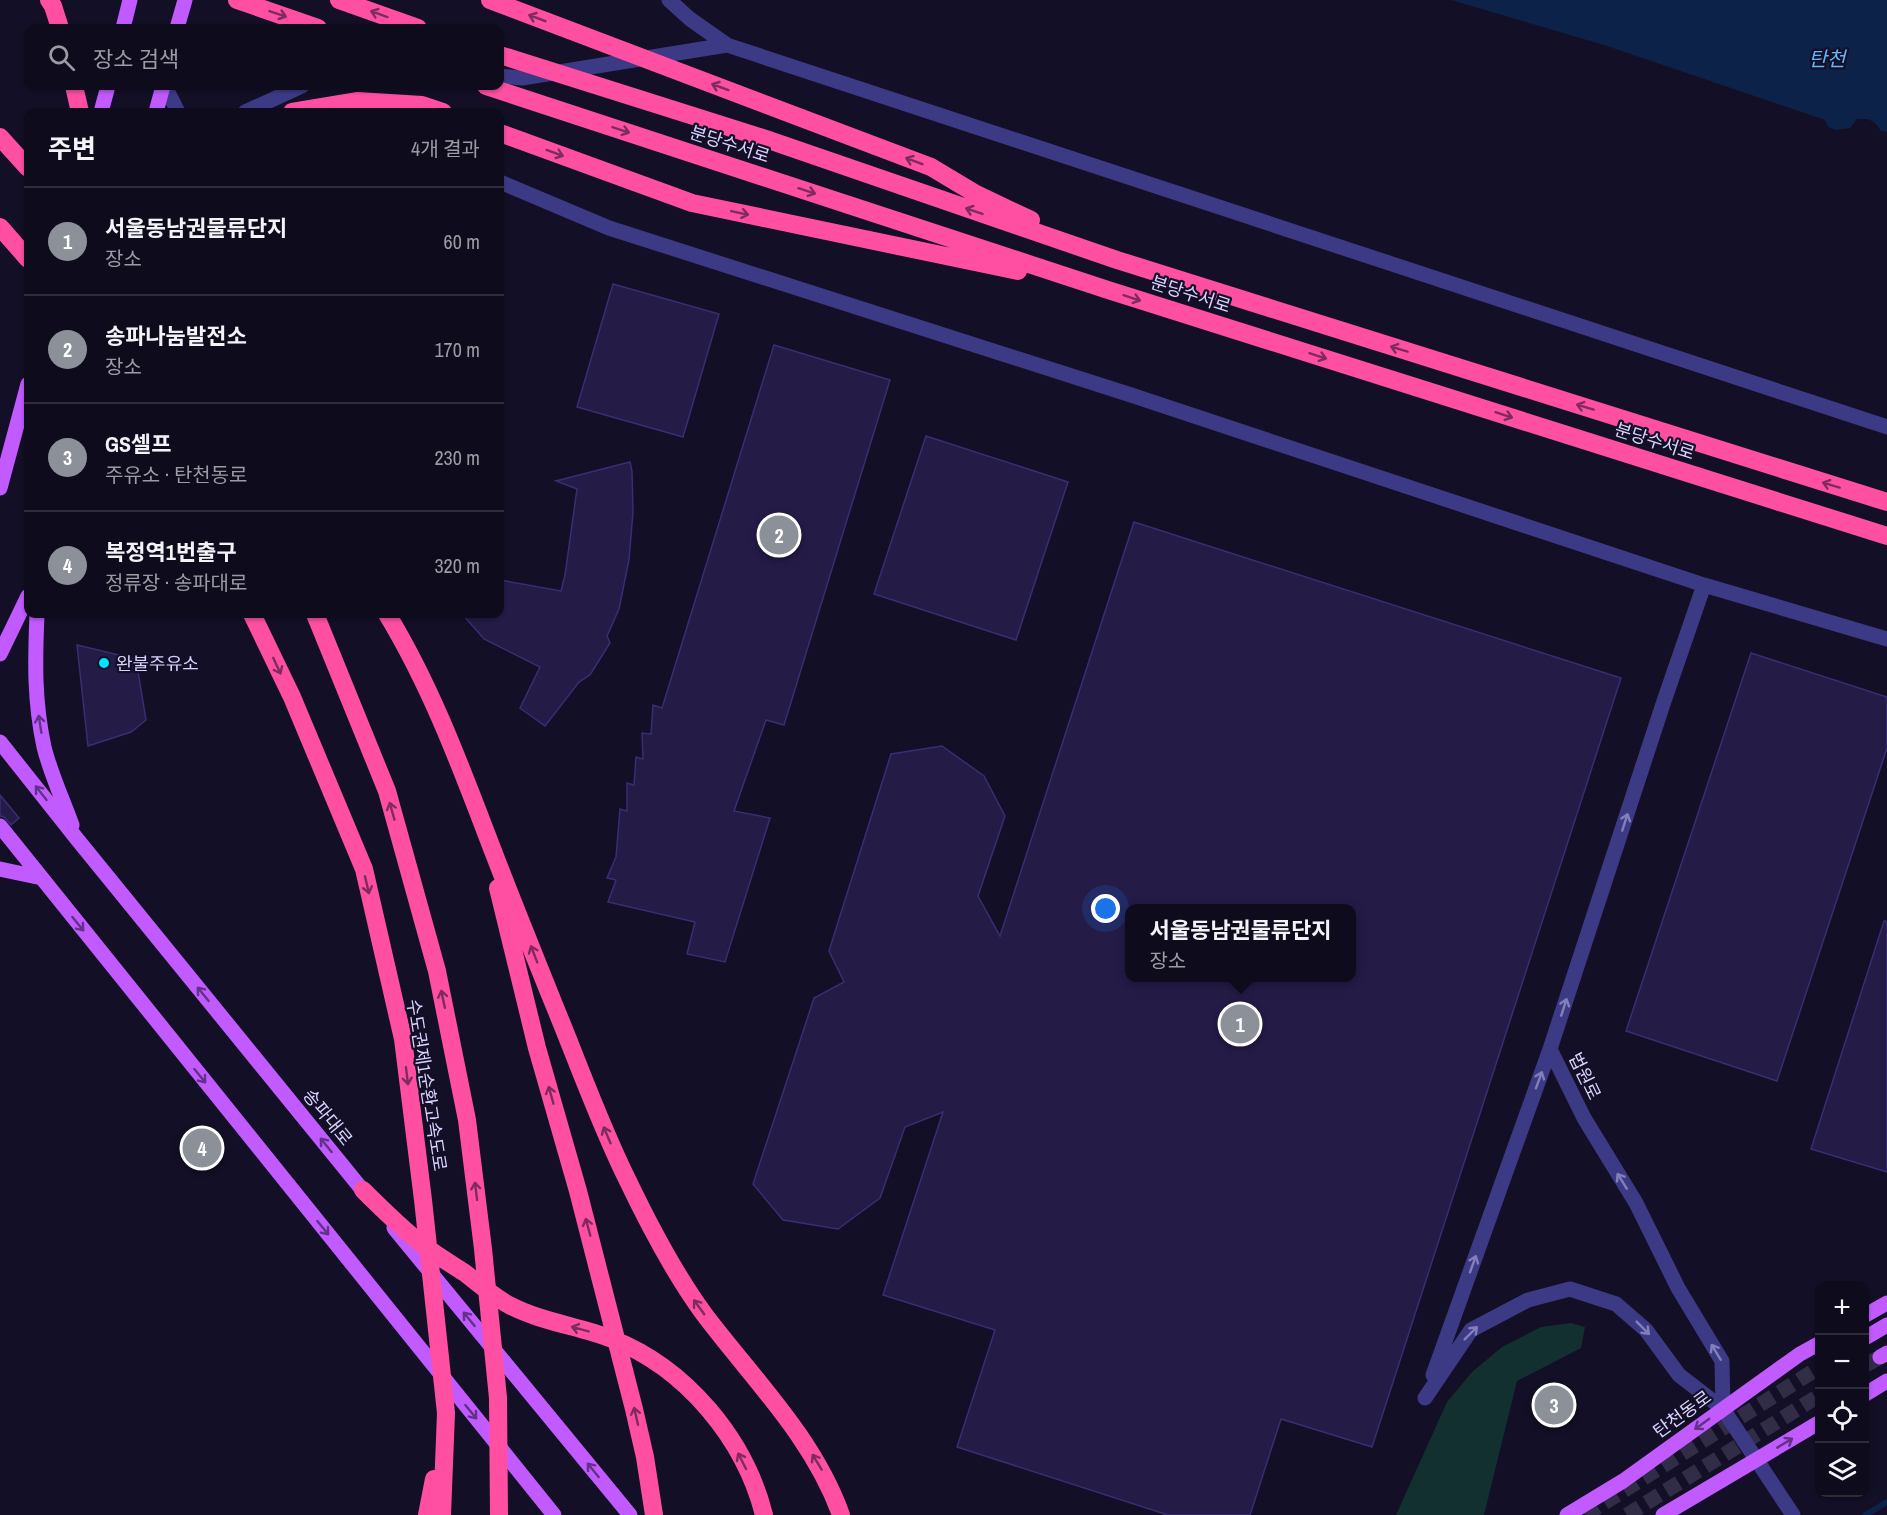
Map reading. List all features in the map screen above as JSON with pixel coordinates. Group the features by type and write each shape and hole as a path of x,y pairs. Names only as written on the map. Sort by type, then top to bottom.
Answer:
{"highway":[{"path":"50,0 59,24"},
{"path":"237,0 306,24"},
{"path":"339,0 407,24"},
{"path":"490,0 931,167 976,194 1117,260"},
{"name":"분당수서로","path":"504,56 763,138 1117,260 1887,502"},
{"path":"75,90 79,108"},
{"name":"분당수서로","path":"498,90 1108,290 1887,536"},
{"path":"316,108 358,101 422,105 431,108"},
{"path":"504,134 692,203 1108,290"},
{"path":"0,137 24,164"},
{"path":"0,227 24,254"},
{"name":"수도권제1순환고속도로","path":"254,618 292,697 364,869 403,1039 446,1413 442,1515"},
{"name":"수도권제1순환고속도로","path":"317,618 387,791 437,971 467,1120 483,1250 498,1398 499,1515"},
{"path":"389,618 430,696 615,1155 671,1263 695,1301 805,1443 821,1470 841,1515"},
{"path":"479,814 537,1048 578,1191 638,1426 654,1515"},
{"path":"363,1190 421,1244 507,1303 524,1311 601,1335 633,1348 665,1369 700,1401 731,1440 754,1486 764,1515"},
{"path":"427,1515 446,1413"}],"main road":[{"path":"124,24 130,0"},
{"path":"178,24 185,0"},
{"path":"102,108 107,90"},
{"path":"157,108 163,90"},
{"path":"0,488 24,400"},
{"path":"0,446 16,431"},
{"path":"0,654 24,604"},
{"path":"37,618 36,695 45,749 77,839"},
{"name":"송파대로","path":"0,742 630,1515"},
{"path":"0,826 554,1515"},
{"path":"0,869 42,878"},
{"path":"1869,1313 1887,1303"},
{"path":"1869,1336 1887,1325"},
{"name":"탄천동로","path":"1567,1515 1623,1481 1800,1354 1815,1346"},
{"path":"1663,1515 1815,1425"}],"street":[{"path":"669,0 690,19 727,45 1887,427"},
{"path":"504,76 522,78 727,45"},
{"path":"166,90 176,108"},
{"path":"253,108 293,90"},
{"path":"504,184 609,228 1131,395 1704,585 1887,639"},
{"name":"법원로","path":"1704,585 1550,1049 1584,1118 1636,1203 1678,1288 1722,1361 1723,1409"},
{"path":"1550,1049 1425,1398 1471,1330 1528,1300 1570,1289 1616,1304 1646,1330 1679,1375 1723,1409 1791,1512"}],"green space":[{"path":"1571,1323 1585,1327 1581,1348 1517,1381 1484,1515 1396,1515 1447,1402 1472,1372 1502,1347 1541,1327"}],"water":[{"name":"탄천","path":"1451,0 1887,0 1887,132 1881,131 1871,120 1865,119 1857,119 1850,128 1836,130 1828,127 1825,120 1607,46"}],"pier":[{"path":"283,0 340,0 311,24 250,23"},
{"path":"35,95 46,108 24,108 24,148 0,157 0,114 25,98"}],"building":[{"path":"613,284 719,314 683,437 577,407"},
{"path":"774,345 890,380 784,725 766,720 734,811 770,818 725,962 687,954 695,922 608,902 616,880 607,878 616,857 620,809 627,811 627,783 634,785 636,757 643,759 642,733 651,734 653,705 662,708"},
{"path":"926,436 1068,482 1016,640 874,594"},
{"path":"630,462 633,512 629,560 619,609 607,636 610,643 590,675 579,682 545,726 520,708 540,667 484,639 466,618 504,618 504,581 561,591 577,489 556,481"},
{"path":"1134,522 1621,678 1372,1447 1281,1419 1250,1515 1168,1515 957,1447 995,1330 883,1295 943,1112 905,1127 880,1198 838,1229 783,1220 753,1184 814,998 844,982 829,951 891,754 942,746 984,776 1005,816 978,896 1000,936"},
{"path":"77,645 136,659 146,720 131,732 88,746"},
{"path":"1751,653 1887,697 1887,748 1777,1081 1626,1031"},
{"path":"0,795 19,818 11,825 0,816"},
{"path":"1884,921 1887,921 1887,1172 1811,1149"}],"waterway":[{"path":"1865,1515 1887,1502"}],"tunnel":[{"path":"1869,1363 1880,1357"},
{"path":"1585,1515 1815,1370"},
{"path":"1627,1515 1815,1398"}],"place":[{"name":"송파나눔발전소","path":"779,535"},
{"name":"완불주유소","path":"104,663"},
{"name":"서울동남권물류단지","path":"1240,1024"},
{"name":"복정역1번출구","path":"202,1148"},
{"name":"GS셀프","path":"1554,1405"}]}
